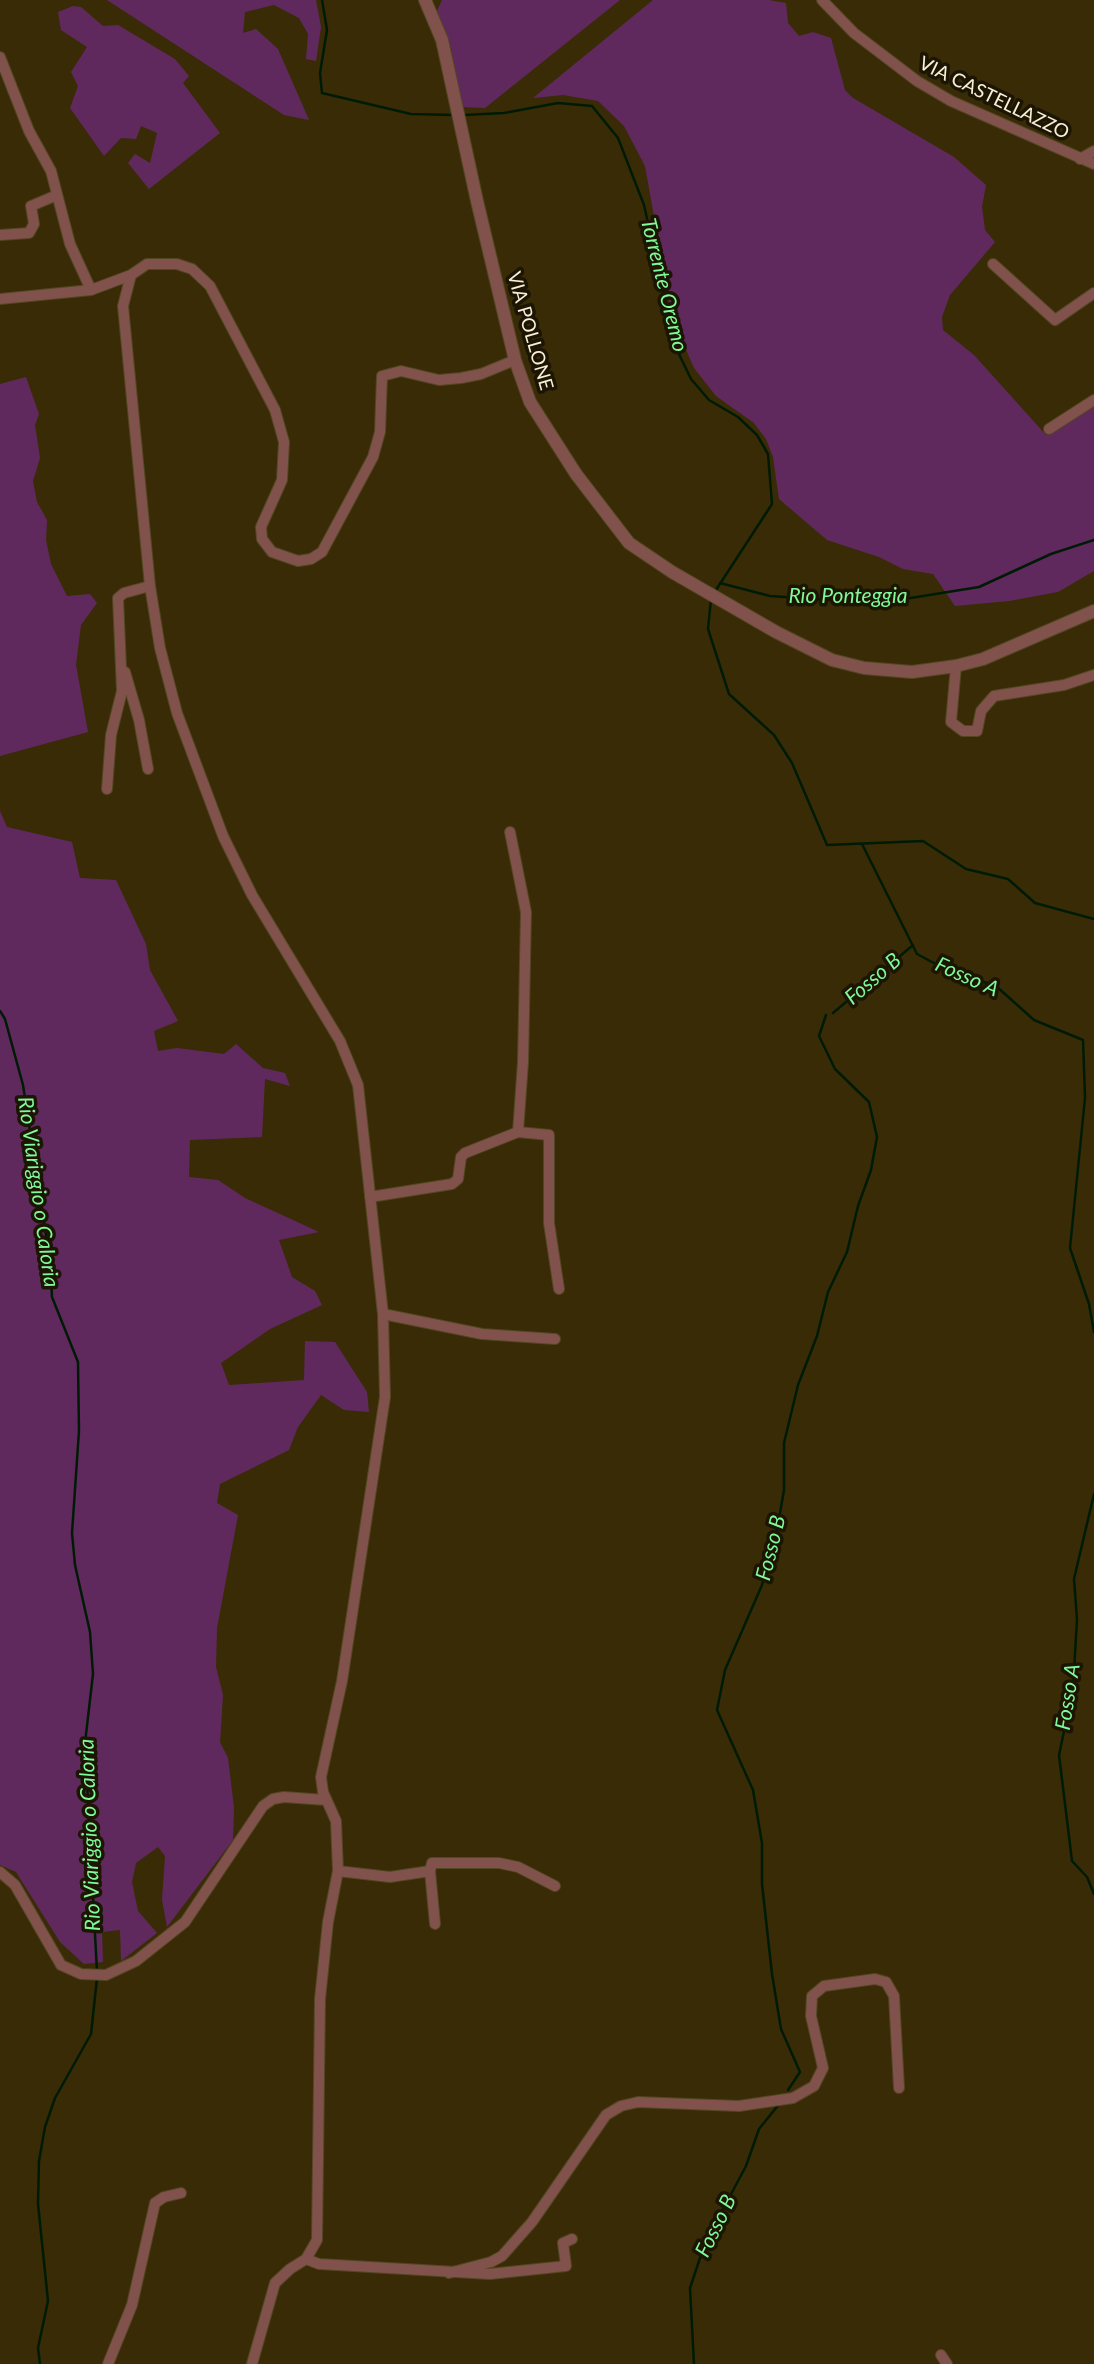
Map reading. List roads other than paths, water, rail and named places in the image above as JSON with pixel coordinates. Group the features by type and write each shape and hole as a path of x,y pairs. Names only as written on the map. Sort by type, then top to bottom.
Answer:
{"street":[{"name":"VIA POLLONE","path":"425,0 442,40 460,129 515,360 530,402 615,527 649,558 832,660 896,672 928,672 956,666 996,653 1094,611"},
{"name":"VIA CASTELLAZZO","path":"822,0 853,33 916,81 951,101 1094,164"},
{"path":"0,57 29,131 51,171 69,244 91,290"},
{"path":"1080,159 1094,151"},
{"path":"0,235 29,233 34,224 32,206 57,195"},
{"path":"0,299 91,290 131,275 148,264 164,262 192,269 210,286 222,306 275,410 284,442 282,480 261,527 262,539 272,551 298,561 311,559 322,552 373,457 380,432 380,387 383,376 401,371 439,380 461,378 515,360"},
{"path":"993,264 1055,320 1094,293"},
{"path":"131,275 123,306 150,586 160,648 177,713 223,836 252,895 341,1041 354,1074 383,1314 385,1397 344,1667 321,1777 326,1800 336,1821 338,1871 328,1923 320,1999 317,2240 306,2259 289,2269 275,2283 252,2364"},
{"path":"1049,429 1094,400"},
{"path":"107,789 111,736 122,691 118,598 124,593 150,586"},
{"path":"956,666 951,722 962,731 977,731 981,711 994,696 1064,684 1094,675"},
{"path":"123,669 139,720 148,769"},
{"path":"510,832 526,912 523,1062 518,1132"},
{"path":"370,1197 452,1184 458,1179 461,1157 465,1153 518,1132 549,1135 549,1223 559,1289"},
{"path":"383,1314 482,1334 555,1339"},
{"path":"0,1872 15,1885 61,1965 89,1976 106,1975 136,1961 185,1922 263,1806 273,1799 284,1797 326,1800"},
{"path":"435,1924 430,1871 432,1863 499,1863 518,1867 555,1886"},
{"path":"338,1871 390,1877 430,1871"},
{"path":"449,2273 491,2262 502,2256 531,2222 606,2115 621,2106 638,2102 739,2106 793,2098 814,2085 823,2068 811,2016 812,1996 824,1986 875,1979 886,1982 894,1996 899,2088"},
{"path":"108,2364 132,2305 155,2203 164,2197 181,2193"},
{"path":"306,2259 319,2264 490,2274 566,2266 562,2243 572,2239"}],"waterway":[{"name":"Torrente Oremo","path":"322,0 327,30 320,73 322,93 411,114 454,115"},
{"name":"Torrente Oremo","path":"464,115 504,113 558,103 592,106 618,138 644,205 676,348 691,379 709,400 738,417 757,435 768,454 772,504 714,593"},
{"name":"Rio Ponteggia","path":"720,583 770,596 892,601 979,587 1051,554 1094,540"},
{"name":"Torrente Oremo","path":"711,599 708,629 729,694 774,735 792,763 827,845 923,841 966,869 1008,879 1035,903 1094,919"},
{"name":"Fosso A","path":"862,844 917,954 945,969 996,986 1034,1020 1083,1040 1085,1098 1070,1248 1089,1304 1094,1332"},
{"name":"Fosso B","path":"833,1013 913,945"},
{"name":"Rio Viariggio o Caloria","path":"0,1011 5,1019 23,1085 50,1262 52,1297 78,1362 79,1431 72,1533 75,1565 90,1632 93,1674 85,1743 97,1972"},
{"name":"Fosso B","path":"788,2090 800,2072 781,2029 762,1884 762,1843 753,1790 717,1710 725,1670 762,1585 776,1536 784,1490 784,1443 798,1385 817,1336 828,1292 847,1252 858,1206 871,1170 877,1137 869,1102 835,1069 819,1036 826,1015"},
{"name":"Fosso A","path":"1094,1494 1074,1579 1077,1619 1073,1689 1059,1755 1072,1861 1087,1877 1094,1894"},
{"name":"Rio Viariggio o Caloria","path":"40,2364 38,2348 48,2301 38,2204 39,2161 45,2127 55,2098 91,2034 97,1978"},
{"name":"Fosso B","path":"694,2364 690,2288 705,2243 746,2166 759,2129 780,2103"}]}
